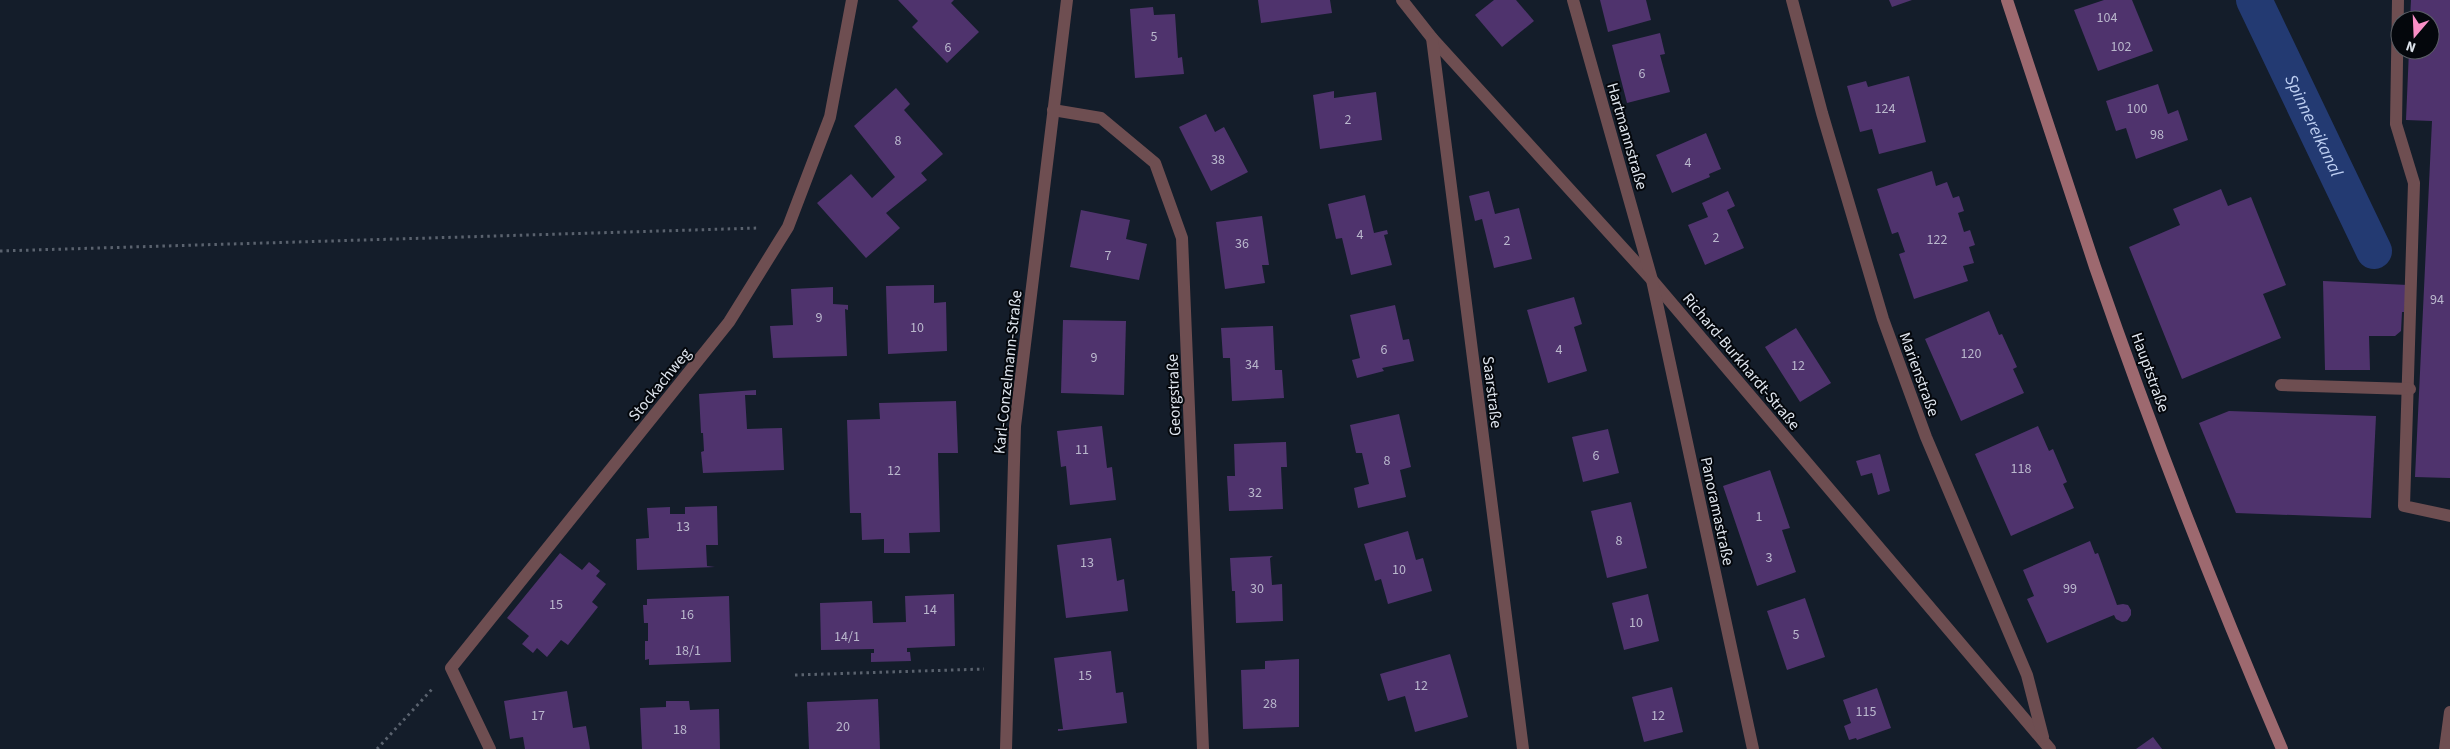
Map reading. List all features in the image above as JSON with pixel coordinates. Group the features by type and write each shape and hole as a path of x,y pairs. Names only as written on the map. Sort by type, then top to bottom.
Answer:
{"main road":[{"name":"Hauptstraße","path":"2007,0 2095,266 2128,358 2236,643 2282,749"}],"street":[{"name":"Stockachweg","path":"452,668 729,322 788,227 830,117 852,0"},
{"name":"Karl-Conzelmann-Straße","path":"1006,749 1015,426 1067,0"},
{"name":"Richard-Burkhardt-Straße","path":"1402,0 1432,38 1652,280 2046,747"},
{"name":"Hartmannstraße","path":"1573,0 1652,280"},
{"name":"Marienstraße","path":"1792,0 1822,113 1883,318 1926,437 2027,675 2046,747"},
{"path":"2398,0 2396,124 2414,182 2410,389 2404,506 2450,516"},
{"name":"Saarstraße","path":"1432,38 1523,749"},
{"name":"Georgstraße","path":"1053,110 1101,118 1155,163 1182,238 1203,749"},
{"name":"Panoramastraße","path":"1652,280 1753,749"},
{"path":"2281,385 2410,389"},
{"path":"452,668 490,749"},
{"path":"2445,749 2450,712"}],"path":[{"path":"0,250 788,227"},
{"path":"376,749 452,668"},
{"path":"795,675 1007,668"}],"building":[{"path":"898,0 954,0 951,3 979,32 947,63 912,27 918,21"},
{"path":"1258,0 1330,0 1332,13 1261,23"},
{"path":"1494,0 1516,0 1534,21 1502,47 1475,15"},
{"path":"1600,0 1646,0 1651,20 1608,32"},
{"path":"1889,0 1912,0 1892,7"},
{"path":"2104,0 2132,0 2153,51 2098,71 2074,10"},
{"path":"2411,0 2450,0 2450,478 2415,477 2432,121 2406,120 2409,60 2440,60 2440,10 2410,10"},
{"path":"1153,7 1154,15 1175,14 1178,58 1182,57 1184,74 1135,78 1130,9"},
{"path":"1660,33 1665,54 1660,55 1670,92 1627,103 1612,45"},
{"path":"1909,76 1926,142 1879,154 1872,129 1860,132 1847,86 1866,81 1868,87"},
{"path":"2158,84 2168,114 2178,110 2188,140 2136,159 2126,128 2116,131 2106,101"},
{"path":"896,88 910,104 904,110 943,154 921,173 927,180 886,213 900,228 866,258 817,203 851,174 872,198 895,177 854,126"},
{"path":"1334,91 1334,98 1376,92 1382,140 1320,149 1313,95"},
{"path":"1206,114 1215,132 1224,127 1248,172 1211,191 1179,127"},
{"path":"1706,133 1721,169 1709,174 1710,177 1672,193 1656,155"},
{"path":"1932,171 1936,186 1947,182 1953,198 1959,196 1964,211 1958,213 1964,232 1970,230 1975,245 1969,247 1974,263 1963,266 1968,281 1914,299 1899,254 1905,252 1898,232 1892,234 1877,189"},
{"path":"2221,189 2228,206 2251,197 2286,285 2263,294 2281,338 2182,379 2129,247 2180,225 2173,209"},
{"path":"1489,191 1495,214 1519,208 1532,259 1494,268 1482,219 1475,221 1469,196"},
{"path":"1728,191 1735,206 1727,210 1744,248 1705,265 1688,225 1708,217 1702,203"},
{"path":"1365,195 1374,233 1387,230 1388,234 1384,235 1392,265 1351,275 1342,238 1336,239 1328,204"},
{"path":"1081,210 1130,220 1126,239 1147,244 1139,280 1070,267"},
{"path":"1262,216 1269,265 1262,265 1265,283 1225,289 1216,222"},
{"path":"2323,281 2408,285 2404,312 2402,312 2401,331 2395,336 2369,336 2370,370 2325,370"},
{"path":"934,285 934,303 946,302 947,351 888,354 886,286"},
{"path":"833,287 833,304 848,305 848,310 845,309 847,356 773,358 770,326 793,325 791,289"},
{"path":"1574,297 1582,324 1574,327 1587,371 1548,383 1527,310"},
{"path":"1395,305 1403,340 1409,339 1414,361 1382,368 1384,371 1357,378 1352,360 1360,358 1350,315"},
{"path":"1989,311 1999,335 2002,334 2017,367 2013,369 2024,393 1961,421 1925,339"},
{"path":"1063,320 1126,321 1124,395 1061,393"},
{"path":"1273,326 1275,370 1282,370 1284,398 1232,401 1230,358 1223,358 1221,328"},
{"path":"1796,328 1831,383 1800,402 1765,347"},
{"path":"756,390 756,395 745,395 747,429 782,428 784,470 703,473 701,452 704,451 699,394"},
{"path":"956,401 958,453 938,453 940,532 909,533 910,553 884,553 884,539 862,540 861,513 850,513 847,420 880,419 879,403"},
{"path":"2229,411 2376,416 2371,518 2236,513 2199,423"},
{"path":"1399,414 1411,467 1400,470 1406,497 1358,508 1354,488 1369,484 1362,453 1356,453 1350,425"},
{"path":"1102,426 1107,468 1112,467 1116,500 1070,505 1066,466 1061,467 1057,431"},
{"path":"2038,426 2049,451 2053,449 2067,482 2063,484 2074,508 2011,536 1975,454"},
{"path":"1608,429 1619,473 1583,482 1572,437"},
{"path":"1286,442 1287,467 1281,467 1283,509 1229,511 1227,476 1235,476 1234,444"},
{"path":"1880,454 1890,491 1878,495 1872,473 1861,476 1856,461"},
{"path":"1770,470 1790,528 1782,530 1796,572 1757,586 1723,486"},
{"path":"1631,502 1647,568 1607,578 1591,511"},
{"path":"717,506 718,545 706,545 707,566 715,567 637,570 636,539 649,538 647,508 670,507 670,514 685,514 685,507"},
{"path":"1408,531 1416,560 1423,558 1432,591 1388,604 1381,579 1375,581 1364,544"},
{"path":"1111,538 1117,581 1124,579 1128,611 1066,618 1057,545"},
{"path":"2090,541 2095,554 2098,553 2117,605 2128,605 2131,615 2127,621 2122,622 2116,619 2114,615 2047,643 2027,599 2034,596 2023,570"},
{"path":"560,553 582,570 589,562 600,571 596,576 606,584 592,602 598,607 568,645 561,640 547,657 537,648 533,653 522,644 529,636 507,618"},
{"path":"1273,556 1270,558 1272,585 1282,584 1283,621 1236,623 1235,591 1232,591 1230,558"},
{"path":"954,594 955,646 907,648 907,652 910,652 911,661 871,662 871,653 874,653 874,649 821,650 820,603 872,601 873,623 906,622 905,596"},
{"path":"1648,594 1659,641 1624,650 1612,603"},
{"path":"729,596 731,662 649,665 649,659 645,660 645,641 648,641 648,623 644,623 643,605 647,605 647,599"},
{"path":"1805,598 1825,657 1787,670 1767,611"},
{"path":"1111,651 1116,693 1123,692 1127,723 1058,731 1058,729 1063,729 1054,658"},
{"path":"1450,654 1468,717 1415,732 1405,696 1388,701 1380,674"},
{"path":"1299,659 1299,727 1243,729 1241,670 1265,669 1265,661"},
{"path":"1672,687 1683,732 1644,742 1632,697"},
{"path":"1877,688 1891,728 1857,740 1856,738 1849,740 1844,726 1851,723 1843,700"},
{"path":"567,691 573,728 586,726 590,749 525,749 523,737 510,739 504,701"},
{"path":"878,699 880,749 809,749 807,702"},
{"path":"666,701 689,701 690,710 719,709 720,749 642,749 640,708 666,707"},
{"path":"2153,737 2162,749 2136,749"}],"waterway":[{"name":"Spinnereikanal","path":"2254,0 2374,251"}]}
